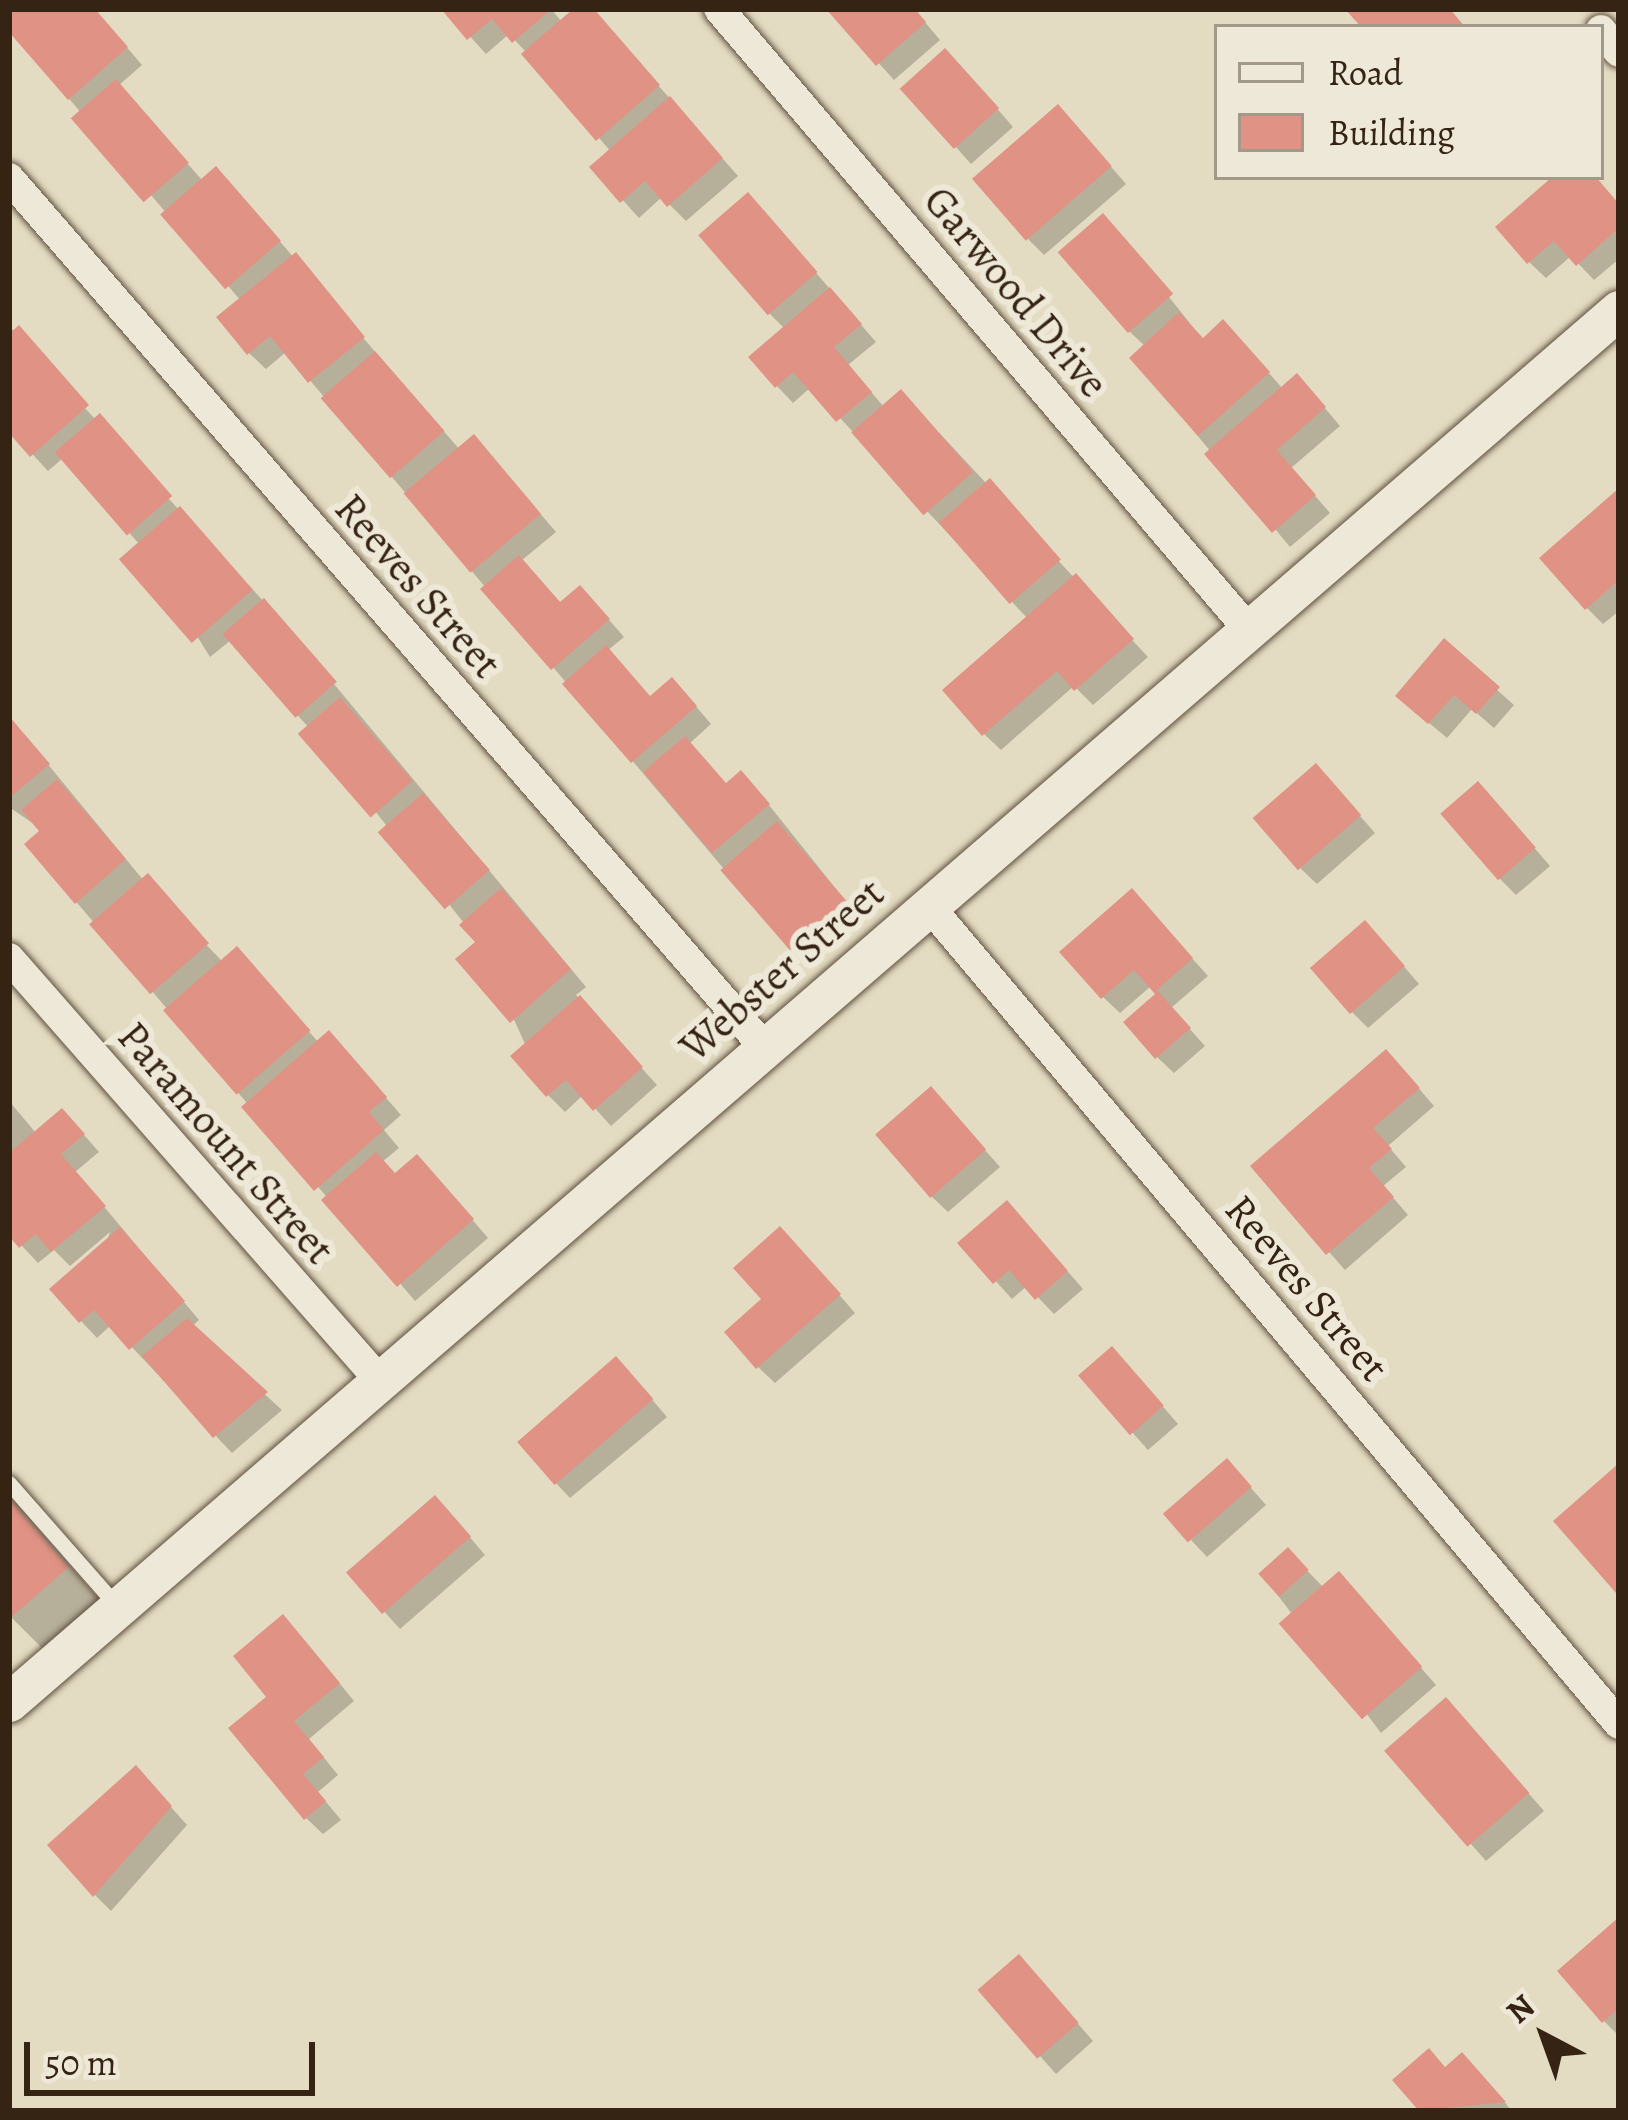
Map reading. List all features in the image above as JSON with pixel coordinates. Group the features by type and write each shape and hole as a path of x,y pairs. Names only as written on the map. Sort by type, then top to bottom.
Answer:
{"street":[{"name":"Garwood Drive","path":"719,9 1248,629"},
{"name":"Reeves Street","path":"9,178 765,1048"},
{"name":"Webster Street","path":"9,1702 1619,310"},
{"name":"Reeves Street","path":"929,906 1619,1724"},
{"name":"Paramount Street","path":"9,958 381,1382"}],"lane":[{"path":"9,1483 119,1608"}],"building":[{"path":"9,9 95,9 128,47 68,100 9,32"},
{"path":"441,9 552,9 512,43 492,19 467,40"},
{"path":"573,9 594,9 660,85 596,141 521,54"},
{"path":"826,9 915,9 926,22 876,66"},
{"path":"1345,9 1450,9 1462,24 1358,24"},
{"path":"945,48 999,108 954,149 900,89"},
{"path":"116,79 189,163 144,202 71,118"},
{"path":"670,96 723,158 667,207 645,181 620,203 589,167"},
{"path":"1058,104 1112,166 1026,241 972,179"},
{"path":"216,166 281,241 225,289 160,215"},
{"path":"1549,180 1599,180 1619,204 1619,228 1576,266 1554,241 1527,264 1495,227"},
{"path":"748,192 818,272 768,315 698,235"},
{"path":"1103,213 1173,294 1128,333 1058,252"},
{"path":"296,252 365,337 308,383 270,336 247,355 216,317"},
{"path":"830,287 862,324 834,347 872,392 836,422 793,372 775,388 748,357"},
{"path":"1179,312 1203,338 1223,319 1270,372 1198,436 1129,358"},
{"path":"19,325 89,405 30,457 9,433 9,334"},
{"path":"375,351 445,431 390,478 321,398"},
{"path":"1297,373 1326,407 1277,450 1316,495 1272,533 1204,454"},
{"path":"901,389 973,472 923,515 851,432"},
{"path":"100,413 172,496 127,535 55,452"},
{"path":"474,434 541,514 470,573 404,493"},
{"path":"990,478 1061,560 1010,604 939,523"},
{"path":"1619,488 1619,580 1585,610 1539,558"},
{"path":"180,506 253,590 192,643 119,559"},
{"path":"519,555 560,602 580,585 610,619 551,670 480,589"},
{"path":"1076,573 1134,639 1074,691 1057,671 982,736 942,690"},
{"path":"264,598 337,682 295,718 222,634"},
{"path":"1444,638 1500,687 1476,714 1454,695 1428,724 1395,696"},
{"path":"606,645 650,696 672,677 697,706 631,763 562,684"},
{"path":"340,697 413,781 371,818 298,734"},
{"path":"9,716 50,764 9,798"},
{"path":"685,736 726,783 741,770 770,804 712,853 643,772"},
{"path":"1316,763 1361,815 1298,870 1253,818"},
{"path":"57,779 126,859 75,904 24,844 39,831 21,810"},
{"path":"1478,781 1536,847 1498,880 1440,814"},
{"path":"423,793 490,870 445,909 378,832"},
{"path":"777,821 847,901 790,950 720,870"},
{"path":"148,873 209,943 150,994 89,924"},
{"path":"501,888 571,969 510,1023 455,959 475,942 459,925"},
{"path":"1132,888 1193,958 1157,990 1191,1028 1155,1059 1123,1022 1155,994 1134,970 1101,999 1059,952"},
{"path":"1365,920 1405,966 1350,1014 1310,968"},
{"path":"237,946 310,1031 237,1095 163,1010"},
{"path":"580,995 643,1067 593,1111 566,1080 546,1097 510,1056"},
{"path":"329,1030 387,1097 369,1112 384,1130 314,1191 241,1107"},
{"path":"1386,1049 1420,1088 1373,1128 1392,1149 1369,1168 1394,1197 1326,1255 1250,1166"},
{"path":"931,1086 986,1149 930,1198 875,1135"},
{"path":"62,1108 85,1134 61,1154 106,1206 51,1252 36,1234 19,1248 9,1236 9,1153"},
{"path":"376,1152 395,1173 417,1154 474,1219 397,1287 321,1200"},
{"path":"1007,1200 1068,1271 1035,1300 1009,1270 993,1284 957,1243"},
{"path":"780,1226 841,1294 756,1369 724,1332 761,1299 733,1268"},
{"path":"120,1227 185,1301 129,1350 94,1310 79,1323 49,1289"},
{"path":"187,1318 268,1392 213,1438 142,1356"},
{"path":"1112,1346 1164,1406 1130,1435 1078,1376"},
{"path":"616,1356 653,1399 555,1485 517,1442"},
{"path":"1227,1458 1252,1487 1188,1542 1163,1514"},
{"path":"1619,1463 1619,1590 1616,1593 1553,1521"},
{"path":"435,1495 471,1537 382,1614 346,1572"},
{"path":"9,1498 69,1567 9,1619"},
{"path":"1288,1547 1309,1570 1279,1597 1258,1574"},
{"path":"1339,1571 1422,1667 1362,1719 1279,1623"},
{"path":"283,1614 340,1683 294,1721 324,1757 303,1774 326,1801 304,1820 228,1728 266,1697 233,1656"},
{"path":"1446,1697 1529,1793 1467,1847 1384,1751"},
{"path":"136,1765 172,1806 93,1897 47,1845"},
{"path":"1619,1917 1619,2008 1602,2023 1557,1971"},
{"path":"1019,1954 1079,2023 1037,2059 977,1990"},
{"path":"1429,2048 1445,2067 1462,2052 1506,2102 1419,2111 1392,2080"}]}
